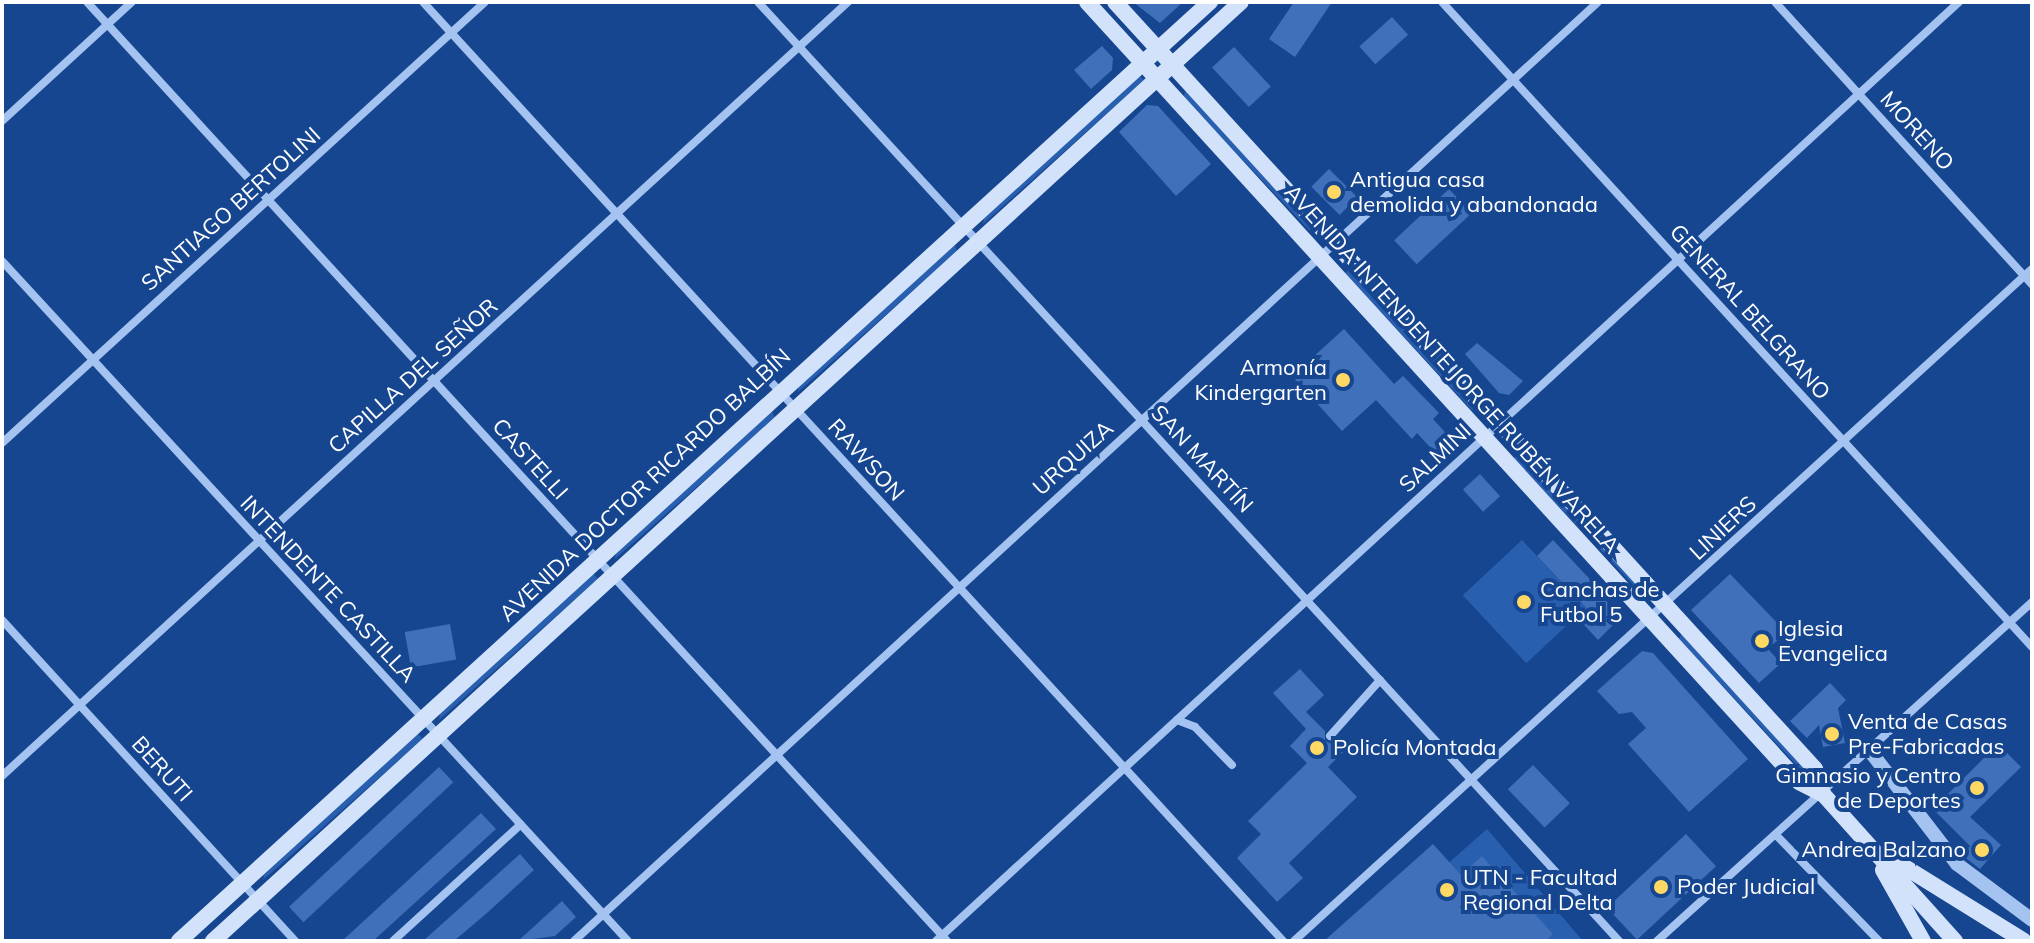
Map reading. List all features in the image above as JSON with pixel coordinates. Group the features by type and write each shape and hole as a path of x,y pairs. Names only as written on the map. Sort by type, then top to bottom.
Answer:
{"main road":[{"name":"AVENIDA INTENDENTE JORGE RUBÉN VARELA","path":"1087,2 1799,782 1823,794 1955,941"},
{"name":"AVENIDA INTENDENTE JORGE RUBÉN VARELA","path":"1115,2 1815,769 1823,794"},
{"name":"AVENIDA DOCTOR RICARDO BALBÍN","path":"179,941 778,391 1210,2"},
{"name":"AVENIDA DOCTOR RICARDO BALBÍN","path":"213,941 1241,2"},
{"path":"1869,844 1923,941"},
{"path":"1869,844 2024,941"}],"street":[{"name":"CASTELLI","path":"87,2 941,939"},
{"path":"2,121 132,2"},
{"name":"RAWSON","path":"423,2 1283,941"},
{"name":"SANTIAGO BERTOLINI","path":"2,443 485,2"},
{"name":"SAN MARTÍN","path":"758,2 1619,941"},
{"name":"CAPILLA DEL SEÑOR","path":"2,776 848,2"},
{"name":"GENERAL BELGRANO","path":"1442,2 2032,647"},
{"name":"URQUIZA","path":"574,941 1598,2"},
{"name":"MORENO","path":"1775,2 2028,272 2032,284"},
{"name":"SALMINI","path":"941,939 1959,2"},
{"name":"INTENDENTE CASTILLA","path":"2,261 628,941"},
{"name":"LINIERS","path":"1294,941 1473,782 2028,272"},
{"path":"1657,941 1777,836 2032,602"},
{"name":"BERUTI","path":"2,620 295,941"},
{"path":"1330,736 1380,680"},
{"path":"1177,720 1195,727 1232,765"},
{"path":"1870,751 1957,864 2032,920"},
{"path":"393,941 521,824"},
{"path":"1777,836 1879,941"}],"shaded area":[{"path":"1140,76 1144,80 983,224 984,218"},
{"path":"1186,90 1311,228 1310,231 1183,97"},
{"path":"955,245 957,252 798,392 798,387"},
{"path":"1349,270 1473,405 1473,411 1345,273"},
{"path":"772,411 775,418 615,559 616,553"},
{"path":"1517,452 1642,590 1641,593 1514,459"},
{"name":"Canchas de Futbol 5","path":"1522,540 1585,608 1526,663 1463,595"},
{"path":"593,573 598,579 439,720 440,714"},
{"path":"1682,633 1807,771 1805,774 1679,639"},
{"path":"417,733 423,739 263,880 264,875"},
{"name":"UTN - Facultad Regional Delta","path":"1487,829 1583,941 1360,941"}],"building":[{"path":"1133,2 1183,2 1160,23"},
{"path":"1294,2 1332,2 1295,57 1269,39"},
{"path":"1392,17 1408,35 1375,64 1359,46"},
{"path":"1102,46 1113,58 1112,70 1091,89 1074,70"},
{"path":"1234,47 1271,86 1249,107 1212,67"},
{"path":"1147,105 1158,106 1211,164 1176,196 1119,132"},
{"name":"Antigua casa demolida y abandonada","path":"1329,169 1357,197 1340,215 1311,187"},
{"path":"1449,189 1472,213 1417,264 1394,240"},
{"name":"Armonía Kindergarten","path":"1344,329 1394,384 1403,376 1439,413 1433,419 1454,442 1438,456 1417,433 1412,439 1376,400 1342,431 1292,376"},
{"path":"1477,343 1523,381 1509,395 1499,393 1465,354"},
{"path":"1480,474 1500,496 1483,512 1463,489"},
{"path":"1553,540 1602,592 1617,621 1598,640 1577,617 1586,608 1537,556"},
{"path":"1730,574 1786,632 1768,649 1781,663 1759,683 1691,610"},
{"path":"450,624 456,659 411,667 405,632"},
{"path":"1642,651 1653,653 1748,759 1689,812 1628,744 1646,728 1632,712 1619,714 1597,691"},
{"path":"1300,669 1324,695 1306,712 1325,731 1325,741 1345,750 1328,767 1357,797 1289,863 1303,878 1277,902 1237,858 1261,834 1248,821 1307,763 1290,746 1306,729 1273,693"},
{"path":"1830,683 1846,700 1838,708 1845,743 1823,747 1819,725 1807,738 1790,721"},
{"name":"Gimnasio y Centro de Deportes","path":"1998,744 2021,767 1970,817 2001,845 1980,869 1962,855 1970,846 1933,809"},
{"path":"1533,765 1570,803 1545,827 1508,789"},
{"path":"439,767 453,782 303,922 289,907"},
{"path":"481,813 496,829 373,941 342,941"},
{"name":"Poder Judicial","path":"1686,834 1716,866 1637,940 1607,908"},
{"name":"UTN - Facultad Regional Delta","path":"1433,844 1461,875 1482,856 1553,934 1546,941 1324,941"},
{"path":"520,854 534,870 487,913 454,941 423,941"},
{"path":"562,901 576,917 555,936 518,941"}],"place":[{"name":"Antigua casa demolida y abandonada","path":"1334,192"},
{"name":"Armonía Kindergarten","path":"1343,380"},
{"name":"Canchas de Futbol 5","path":"1524,602"},
{"name":"Iglesia Evangelica","path":"1762,641"},
{"name":"Venta de Casas Pre-Fabricadas","path":"1832,734"},
{"name":"Policía Montada","path":"1317,748"},
{"name":"Gimnasio y Centro de Deportes","path":"1977,788"},
{"name":"Andrea Balzano","path":"1982,850"},
{"name":"Poder Judicial","path":"1661,887"},
{"name":"UTN - Facultad Regional Delta","path":"1447,890"}]}
